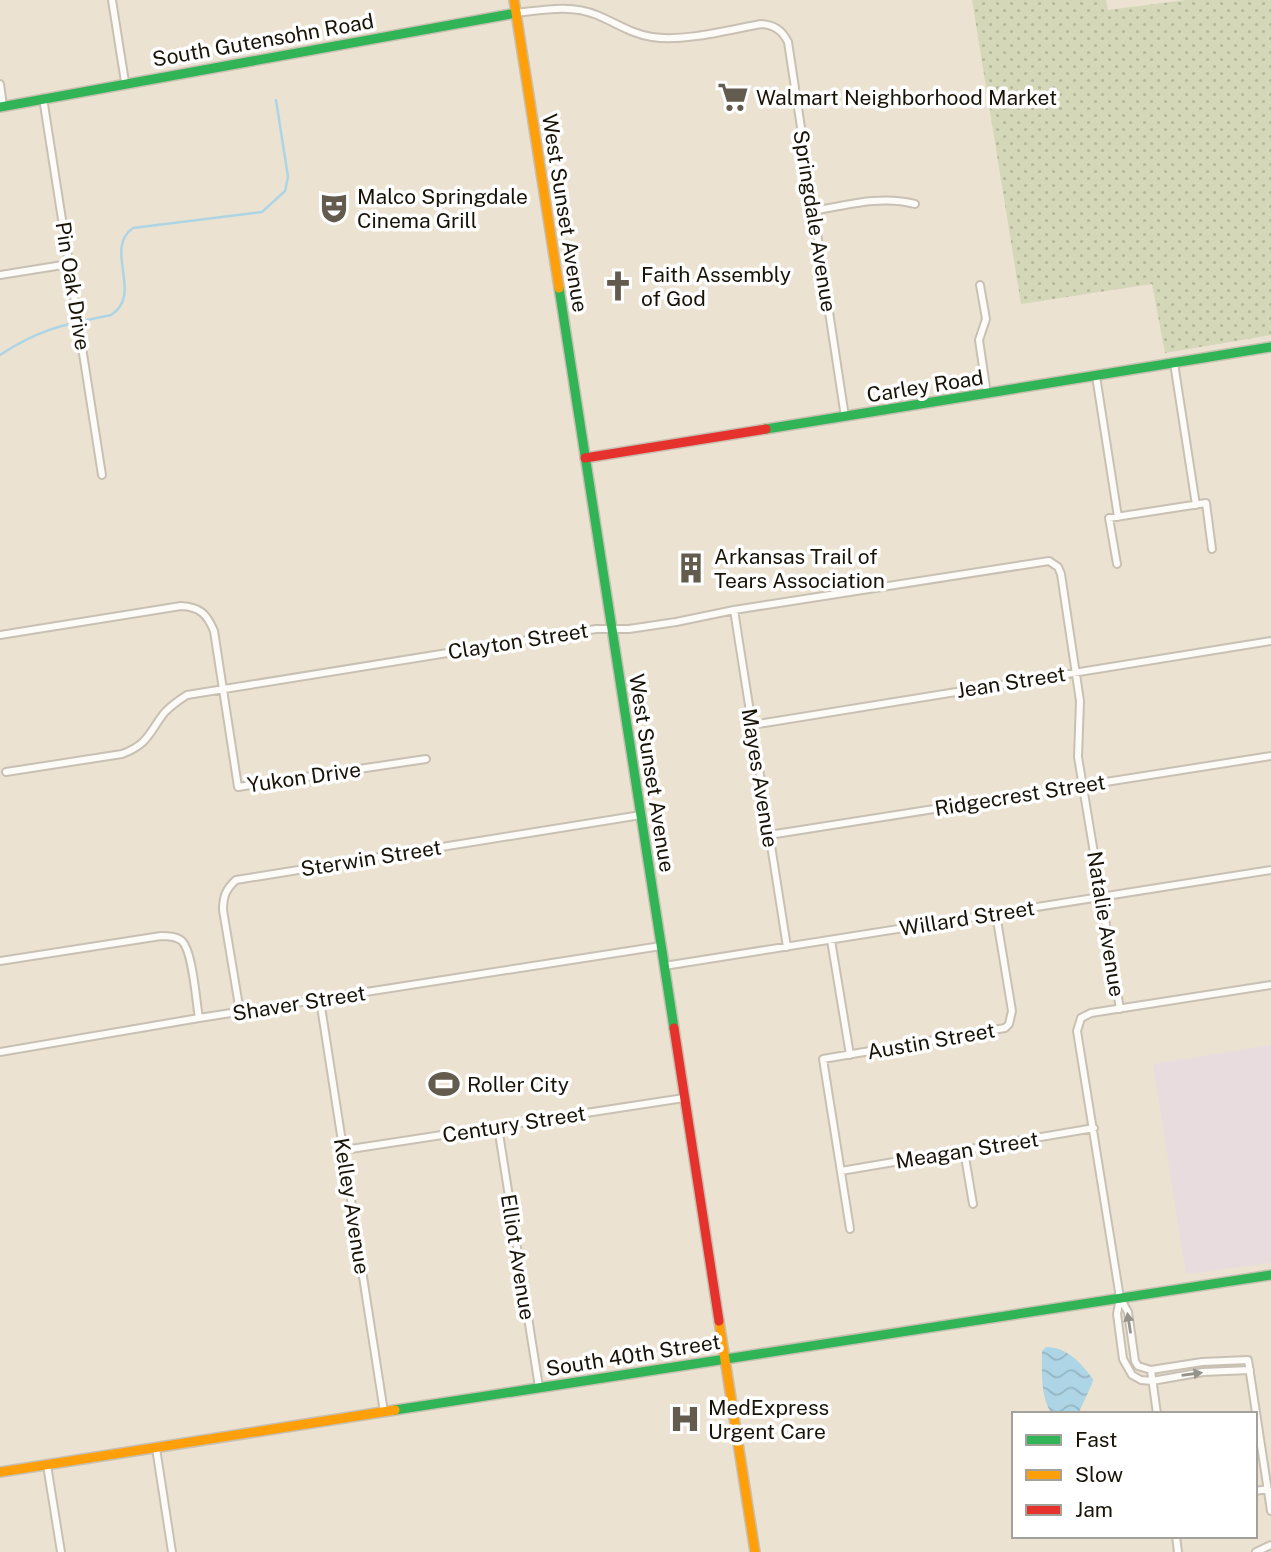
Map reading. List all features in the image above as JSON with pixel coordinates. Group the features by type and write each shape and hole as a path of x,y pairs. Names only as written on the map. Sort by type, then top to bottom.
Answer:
{"main road":[{"name":"West Sunset Avenue","path":"514,0 755,1552"},
{"name":"South Gutensohn Road","path":"2,106 516,13"},
{"name":"Carley Road","path":"585,458 1271,347"},
{"name":"South 40th Street","path":"0,1472 1271,1275"}],"street":[{"path":"112,0 125,82"},
{"name":"South Gutensohn Road","path":"516,13 570,8 596,15 639,34 664,38 761,24 777,28"},
{"name":"Springdale Avenue","path":"777,28 784,33 788,42 845,417"},
{"path":"0,83 2,106"},
{"name":"Pin Oak Drive","path":"43,98 102,475"},
{"path":"813,211 885,200 915,204"},
{"path":"0,275 69,264"},
{"path":"981,285 986,319 979,340 986,394"},
{"path":"1174,363 1196,505"},
{"path":"1096,376 1118,517"},
{"path":"1117,564 1109,518 1206,503 1212,549"},
{"name":"Clayton Street","path":"6,772 133,750 152,733 174,703 187,695 596,629 629,629 1042,561 1054,562"},
{"name":"Natalie Avenue","path":"1054,562 1061,574 1080,701 1078,757 1120,1009 1091,1013 1081,1018 1077,1031 1120,1298"},
{"path":"0,635 181,606 193,607 209,618 214,632 223,688"},
{"name":"Mayes Avenue","path":"734,610 787,947"},
{"name":"Jean Street","path":"752,725 1271,640"},
{"name":"Yukon Drive","path":"223,688 238,787 426,759"},
{"name":"Ridgecrest Street","path":"769,835 1271,756"},
{"name":"Sterwin Street","path":"240,1012 223,910 223,897 236,880 642,815"},
{"name":"Willard Street","path":"664,966 1271,870"},
{"name":"Austin Street","path":"850,1055 1000,1030 1009,1024 1012,1011 996,914"},
{"path":"0,961 161,936 174,937 183,942 188,953 199,1018"},
{"path":"831,940 850,1055 823,1059 850,1229"},
{"name":"Shaver Street","path":"0,1052 661,946"},
{"path":"1120,1009 1271,985"},
{"name":"Kelley Avenue","path":"320,1000 384,1412"},
{"name":"Century Street","path":"344,1150 684,1098"},
{"name":"Elliot Avenue","path":"498,1126 539,1387"},
{"name":"Meagan Street","path":"841,1171 1094,1128"},
{"path":"964,1151 973,1204"},
{"path":"1120,1298 1128,1312 1138,1366 1151,1370 1202,1362 1248,1360 1255,1412"},
{"path":"1120,1298 1117,1314 1127,1368 1141,1380 1152,1381 1203,1372 1250,1370"},
{"path":"1151,1370 1157,1412"},
{"path":"1257,1431 1271,1511"},
{"path":"156,1448 172,1552"},
{"path":"47,1465 61,1552"},
{"path":"1257,1491 1268,1489"},
{"path":"1256,1552 1271,1545"}],"shaded area":[{"path":"1271,1045 1271,1263 1186,1274 1153,1064"}],"green space":[{"path":"972,0 1106,0 1108,10 1186,0 1271,0 1271,335 1165,353 1152,284 1021,304"}],"water":[{"path":"1046,1347 1067,1353 1093,1379 1079,1412 1051,1412 1044,1392 1042,1351"}],"waterway":[{"path":"0,355 41,333 111,315 120,306 124,295 122,247 125,237 133,228 262,212 285,191 288,177 276,100"}],"traffic: fast":[{"path":"0,107 516,13"},
{"path":"559,288 674,1028"},
{"path":"766,429 1271,347"},
{"path":"395,1410 1271,1275"}],"traffic: slow":[{"path":"514,0 559,288"},
{"path":"719,1321 755,1552"},
{"path":"0,1472 395,1410"}],"traffic: jam":[{"path":"585,458 766,429"},
{"path":"674,1028 719,1321"}],"place":[{"name":"Walmart Neighborhood Market","path":"733,97"},
{"name":"Malco Springdale Cinema Grill","path":"334,208"},
{"name":"Faith Assembly of God","path":"618,286"},
{"name":"Arkansas Trail of Tears Association","path":"691,568"},
{"name":"Roller City","path":"444,1084"},
{"name":"MedExpress Urgent Care","path":"685,1419"}]}
